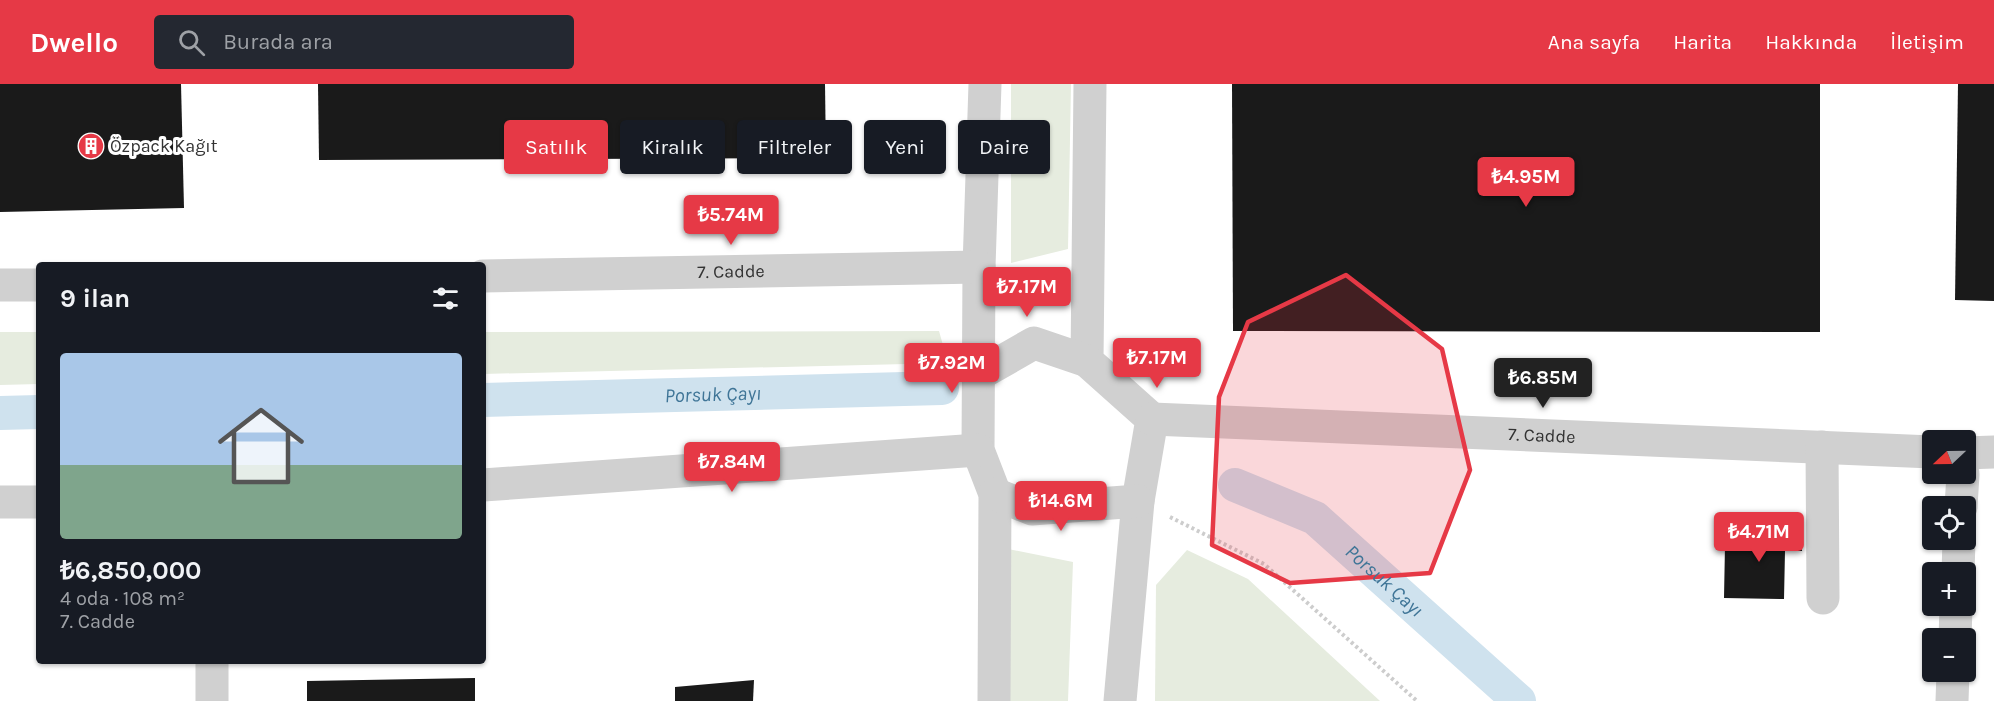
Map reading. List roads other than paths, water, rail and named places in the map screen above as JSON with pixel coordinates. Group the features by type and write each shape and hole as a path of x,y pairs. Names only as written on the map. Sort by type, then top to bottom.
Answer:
{"street":[{"path":"985,84 979,267 978,450 995,494 994,701"},
{"path":"1087,361 1090,84"},
{"name":"7. Cadde","path":"486,276 979,267"},
{"path":"0,285 36,285"},
{"path":"978,375 1034,343 1087,361 1152,418 1138,501 1120,701"},
{"name":"7. Cadde","path":"1152,418 1922,452"},
{"path":"1822,447 1822,598"},
{"path":"486,485 978,450"},
{"path":"1976,453 1994,453"},
{"path":"995,494 1032,508 1138,501"},
{"path":"0,502 36,502"},
{"path":"212,664 212,701"},
{"path":"1952,701 1953,682"}],"waterway":[{"name":"Porsuk Çayı","path":"486,400 942,388"},
{"name":"Porsuk Çayı","path":"0,413 36,412"},
{"name":"Porsuk Çayı","path":"1235,485 1315,518 1519,701"}],"place":[{"name":"Özpack Kağıt","path":"91,146"}]}
